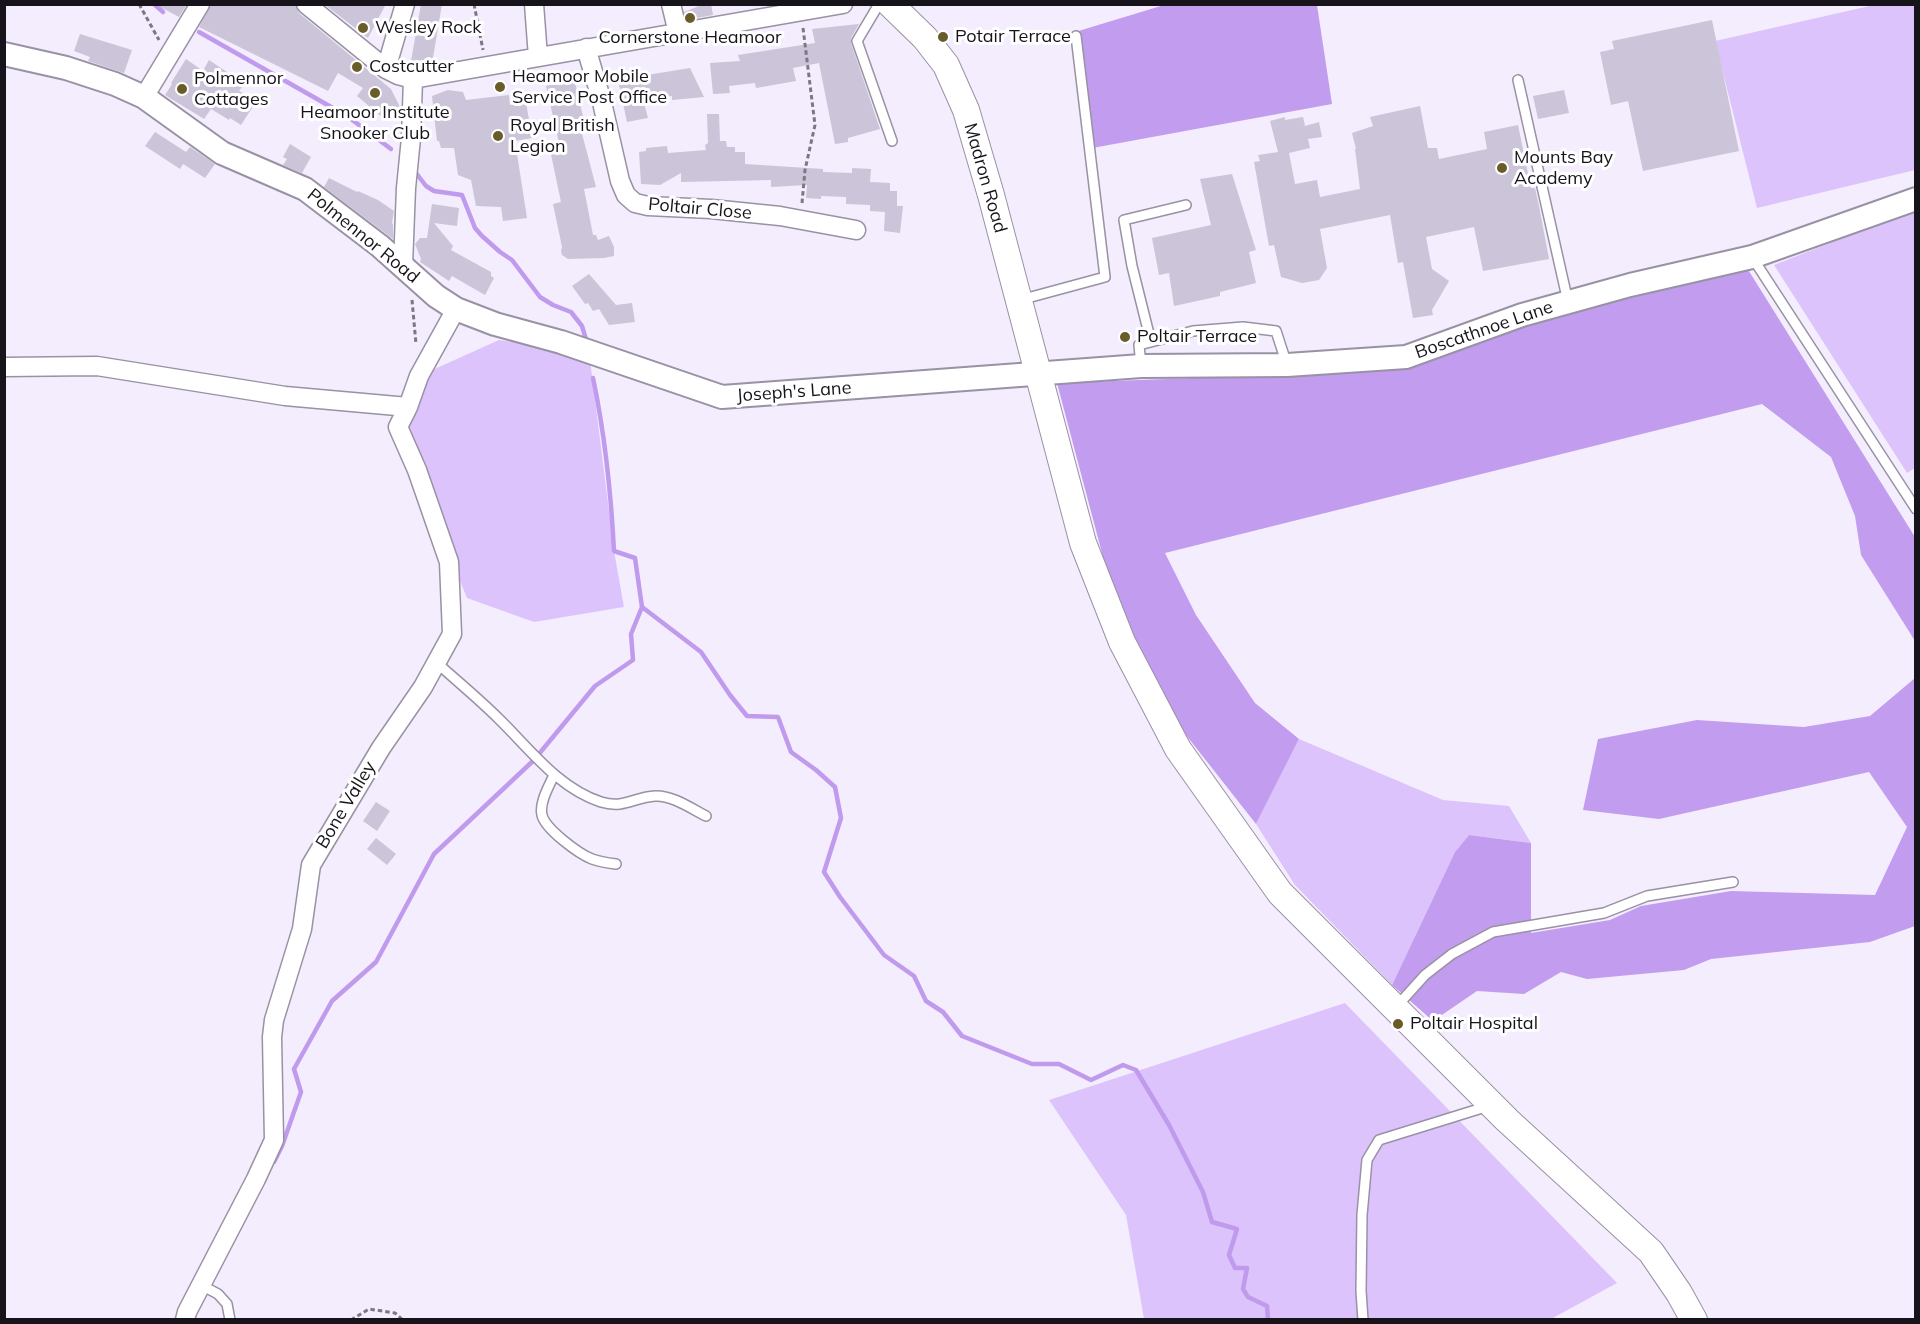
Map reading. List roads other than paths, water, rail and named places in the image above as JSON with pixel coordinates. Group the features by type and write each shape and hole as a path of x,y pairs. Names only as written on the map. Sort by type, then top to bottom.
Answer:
{"main road":[{"name":"Madron Road","path":"890,4 926,38 946,64 966,110 991,195 1083,543 1122,642 1178,749 1280,893 1488,1101 1651,1252 1694,1320"}],"street":[{"path":"144,97 200,4"},
{"path":"306,4 386,69 414,79 843,4"},
{"path":"386,69 405,4"},
{"path":"534,4 538,57"},
{"path":"671,4 678,33"},
{"name":"Poltair Close","path":"586,48 601,98 620,181 626,195 634,202 648,206 780,216 856,230"},
{"name":"Polmennor Road","path":"4,54 66,68 115,84 144,97 222,153 305,189 403,265 436,296 456,309"},
{"path":"403,265 414,79"},
{"name":"Boscathnoe Lane","path":"1038,374 1141,366 1287,365 1406,357 1522,315 1630,285 1752,257 1916,199"},
{"name":"Joseph's Lane","path":"456,309 495,324 561,342 722,397 1038,374"},
{"name":"Bone Valley","path":"185,1320 274,1140 272,1037 274,1020 302,929 311,865 381,748 423,687 452,634 449,562 417,470 398,427 419,376 456,309"},
{"path":"4,367 97,366 285,396 408,407"}],"lane":[{"path":"879,4 857,41 892,141"},
{"path":"1019,301 1105,277 1076,36"},
{"path":"1518,80 1568,302"},
{"path":"1151,342 1132,266 1124,220 1186,205"},
{"path":"1752,257 1916,509"},
{"path":"1141,366 1139,345 1193,331 1244,327 1276,332 1287,365"},
{"path":"436,663 497,717 570,788 616,805 629,804 657,795 672,799 706,816"},
{"path":"555,775 542,805 544,820 551,829 581,853 602,862 616,864"},
{"path":"1396,1008 1425,975 1452,954 1493,932 1604,913 1647,896 1733,882"},
{"path":"1363,1320 1362,1215 1367,1160 1370,1152 1379,1140 1479,1109 1488,1101"},
{"path":"201,1285 218,1294 226,1304 230,1320"}],"waterway":[{"path":"154,4 163,12"},
{"path":"199,32 347,116 391,149"},
{"path":"413,169 426,186 434,191 462,195 475,228 512,260 540,297 571,312 582,326 587,343"},
{"path":"593,378 607,464 614,551 635,558 642,607 701,652 747,716 778,717 791,752 835,787 841,818 824,872 840,897 884,955 914,976 926,1001 943,1012 962,1036 1032,1064 1059,1064 1091,1080 1123,1065 1136,1070 1169,1125 1203,1192 1212,1222 1237,1229 1229,1255 1235,1268 1247,1268 1243,1289 1248,1297 1267,1306 1268,1320"},
{"path":"274,1162 301,1092 294,1069 332,1001 376,962 434,854 534,760 595,686 633,660 631,634 642,607"}],"place":[{"name":"Cornerstone Heamoor","path":"690,18"},
{"name":"Wesley Rock","path":"363,28"},
{"name":"Potair Terrace","path":"943,37"},
{"name":"Costcutter","path":"357,67"},
{"name":"Heamoor Mobile Service Post Office","path":"500,87"},
{"name":"Polmennor Cottages","path":"182,89"},
{"name":"Heamoor Institute Snooker Club","path":"375,93"},
{"name":"Royal British Legion","path":"498,136"},
{"name":"Mounts Bay Academy","path":"1502,168"},
{"name":"Poltair Terrace","path":"1125,337"},
{"name":"Poltair Hospital","path":"1398,1024"}]}
